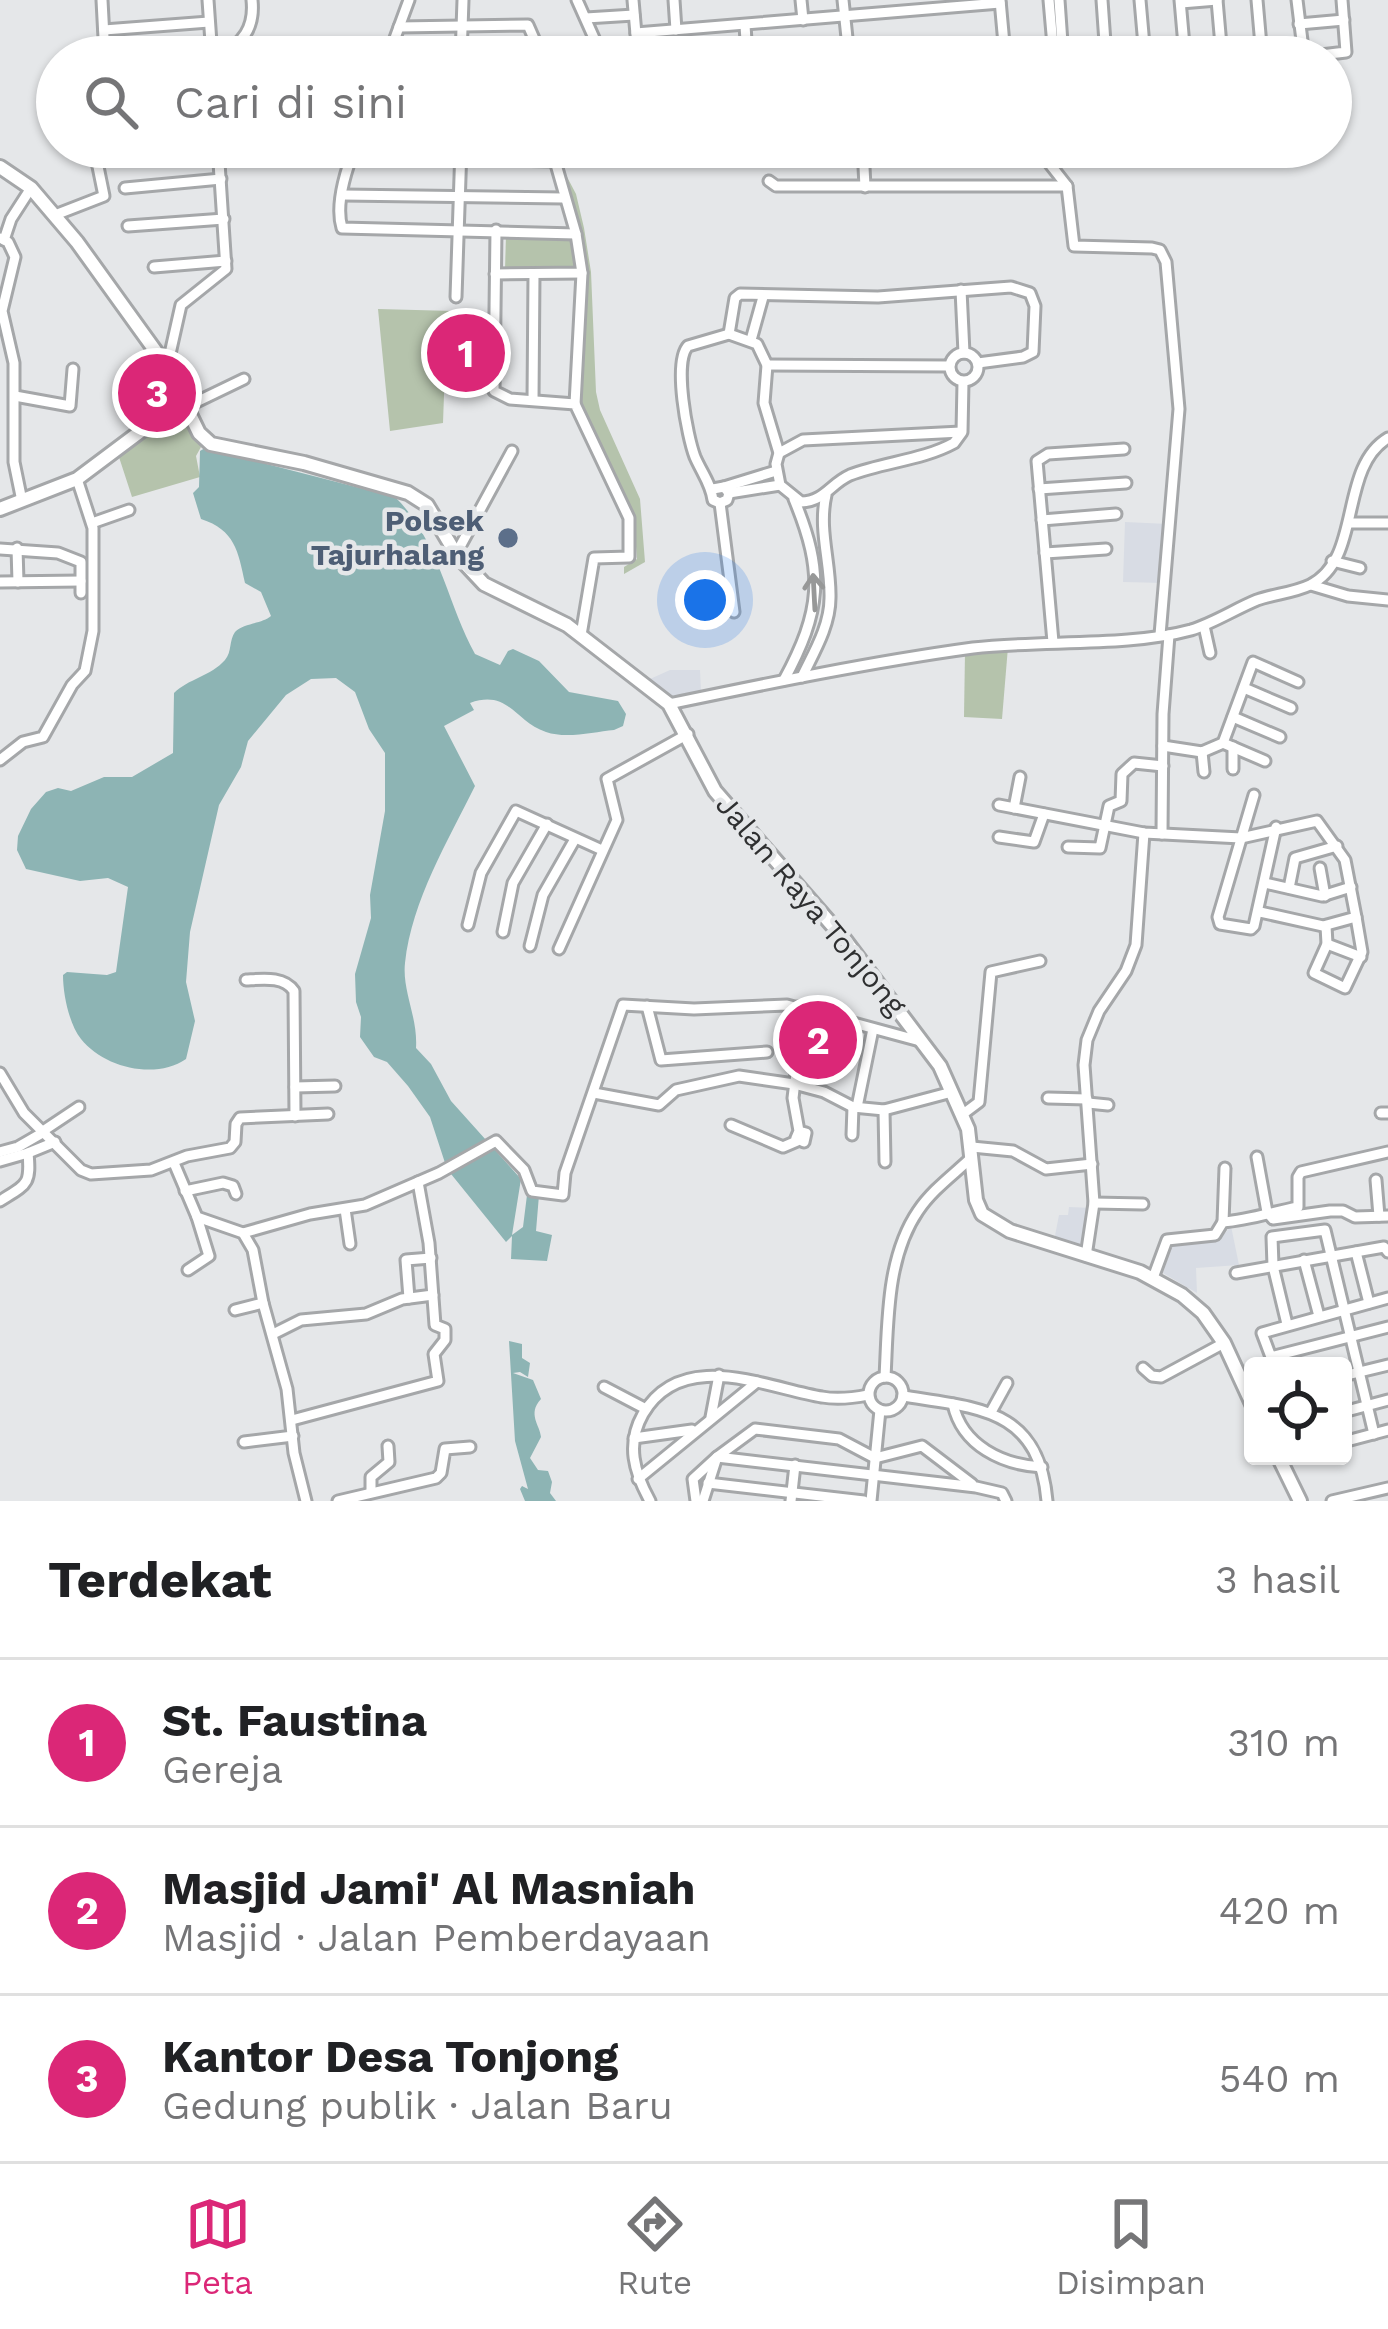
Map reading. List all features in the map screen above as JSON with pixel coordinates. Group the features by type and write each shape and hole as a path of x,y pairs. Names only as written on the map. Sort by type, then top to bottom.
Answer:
{"main road":[{"name":"Jalan Raya Tonjong","path":"0,167 31,188 55,215 167,367 199,433 211,444 304,463 408,493 438,519 471,572 500,594 567,625 669,704 715,791 844,940 924,1042 963,1114 973,1152 976,1200 988,1220 1153,1278 1195,1305 1224,1343 1244,1385"},
{"path":"0,509 77,479 187,402"},
{"path":"1282,1465 1300,1501"}],"street":[{"path":"102,0 104,36"},
{"path":"208,0 212,36"},
{"path":"243,36 254,18 252,0"},
{"path":"395,36 409,0"},
{"path":"462,36 463,0"},
{"path":"577,0 593,36"},
{"path":"633,0 636,36"},
{"path":"674,0 676,30"},
{"path":"801,0 803,20"},
{"path":"843,0 849,36"},
{"path":"881,0 883,13"},
{"path":"1049,0 1052,36"},
{"path":"1059,0 1062,36"},
{"path":"1102,0 1105,36"},
{"path":"1140,0 1143,36"},
{"path":"1183,36 1180,2 1217,0 1220,36"},
{"path":"1257,0 1260,36"},
{"path":"1297,0 1301,36"},
{"path":"1342,0 1345,36"},
{"path":"636,33 1000,2 1003,36"},
{"path":"586,19 634,15"},
{"path":"1299,24 1344,20"},
{"path":"104,30 209,22"},
{"path":"398,27 528,25 533,36"},
{"path":"745,25 746,36"},
{"path":"55,215 104,196 98,168"},
{"path":"167,367 178,311 224,273 219,168"},
{"path":"349,168 339,220 342,228 576,234"},
{"path":"456,297 460,168"},
{"path":"555,168 576,234 582,273 575,404 629,518 631,549 622,560 594,558 581,635"},
{"path":"864,168 865,187"},
{"path":"1052,168 1067,186 1077,248 1152,248 1160,250 1166,262 1179,409 1165,635 1162,833"},
{"path":"125,188 220,179"},
{"path":"769,181 776,186 1067,186"},
{"path":"22,501 14,462 15,381 2,311 15,257 2,239 31,188"},
{"path":"343,195 563,197"},
{"path":"128,226 224,219"},
{"path":"496,230 492,385 500,395 575,404"},
{"path":"154,267 226,261"},
{"path":"494,274 582,273"},
{"path":"533,400 534,274"},
{"path":"729,334 737,296 878,297 1019,288 1030,293 1035,306 1033,352 978,363 964,353"},
{"path":"961,290 964,353"},
{"path":"751,340 763,297"},
{"path":"734,612 720,503 727,500 690,440 680,361 688,346 729,334 751,340 762,351 767,365 764,403 779,453 776,471 780,485 794,500 808,543 816,602 812,624 784,680"},
{"path":"963,382 952,377 949,366 954,356 964,353"},
{"path":"963,382 977,374 978,363"},
{"path":"767,365 949,366"},
{"path":"15,396 70,406 73,369"},
{"path":"187,402 244,379"},
{"path":"0,381 15,381"},
{"path":"794,500 814,501 845,477 944,448 962,432 963,382"},
{"path":"779,453 802,440 962,432"},
{"path":"1311,585 1332,561 1349,523 1364,460 1388,438"},
{"path":"1053,642 1037,461 1042,456 1124,448"},
{"path":"456,554 512,451"},
{"path":"722,490 776,471"},
{"path":"0,760 22,742 43,737 85,671 95,612 92,523 77,479"},
{"path":"1039,489 1126,483"},
{"path":"722,490 780,485"},
{"path":"802,677 829,615 823,527 826,494"},
{"path":"92,523 129,510"},
{"path":"1042,520 1116,514"},
{"path":"1349,523 1388,524"},
{"path":"17,548 18,582"},
{"path":"0,549 58,553 81,562 81,587 0,582"},
{"path":"1045,553 1106,549"},
{"path":"1332,561 1360,568"},
{"path":"669,704 971,649 1165,635 1204,626 1254,601 1311,585 1363,599 1388,600"},
{"path":"1204,626 1210,653"},
{"path":"1232,770 1228,745 1233,717 1253,662 1298,682"},
{"path":"1244,688 1291,708"},
{"path":"1233,717 1280,737"},
{"path":"559,949 618,815 607,778 688,734"},
{"path":"1163,746 1202,752 1228,745 1264,761"},
{"path":"1202,752 1204,772"},
{"path":"1068,847 1097,850 1109,806 1121,801 1122,774 1129,766 1163,766"},
{"path":"1015,808 1021,777"},
{"path":"1254,795 1218,921 1251,929 1260,912 1276,827"},
{"path":"999,805 1144,833 1241,838 1317,821 1345,860 1352,887 1361,957 1347,987 1339,988 1314,973 1327,944 1326,926"},
{"path":"467,925 481,873 514,812 602,850"},
{"path":"999,837 1034,842 1044,814"},
{"path":"503,932 513,883 547,824"},
{"path":"1087,1256 1094,1203 1087,1040 1136,945 1144,833"},
{"path":"530,946 543,895 575,839"},
{"path":"1289,888 1294,858 1337,846"},
{"path":"1320,868 1324,896"},
{"path":"1265,883 1324,896 1352,887"},
{"path":"1260,912 1326,926 1356,917"},
{"path":"1327,944 1361,957"},
{"path":"963,1114 979,1102 991,972 1040,962"},
{"path":"262,992 265,979"},
{"path":"246,980 289,984 295,991 295,1116"},
{"path":"647,1006 662,1060 767,1052"},
{"path":"197,1217 243,1233 345,1209 446,1170 499,1142 521,1166 532,1191 562,1196 566,1171 621,1007 798,1007 924,1042"},
{"path":"731,1125 783,1148 798,1136 793,1106 798,1057 793,1027 798,1007"},
{"path":"852,1135 873,1029"},
{"path":"739,1076 742,1055"},
{"path":"0,1073 13,1100 81,1170 92,1174 131,1174 230,1148 240,1118 328,1114"},
{"path":"594,1093 659,1105 676,1090 739,1076 794,1084 855,1107 884,1110 952,1092"},
{"path":"295,1088 335,1086"},
{"path":"1048,1098 1108,1105"},
{"path":"0,1156 79,1107"},
{"path":"884,1110 885,1162"},
{"path":"0,1156 28,1153 55,1142"},
{"path":"885,1377 892,1290 902,1242 932,1194 973,1152 1013,1151 1046,1169 1092,1164"},
{"path":"1223,1222 1252,1220 1298,1207 1301,1172 1388,1152"},
{"path":"0,1201 28,1182 32,1175 28,1153"},
{"path":"1257,1157 1268,1212 1277,1220 1330,1211 1355,1217 1383,1216 1376,1180"},
{"path":"174,1163 209,1256 188,1270"},
{"path":"1153,1278 1168,1240 1215,1234 1223,1222 1225,1168"},
{"path":"292,1420 438,1381 434,1355 446,1338 445,1329 435,1325 431,1258 418,1182"},
{"path":"185,1191 229,1184 236,1194"},
{"path":"1094,1203 1143,1204"},
{"path":"345,1209 350,1244"},
{"path":"1286,1324 1273,1267 1273,1236 1325,1230 1374,1434"},
{"path":"243,1233 253,1250 273,1334 306,1501"},
{"path":"1236,1273 1384,1246 1388,1252"},
{"path":"1356,1252 1369,1303"},
{"path":"409,1298 406,1261 431,1258"},
{"path":"1304,1261 1318,1316"},
{"path":"273,1334 297,1321 370,1313 409,1298 434,1295"},
{"path":"1388,1298 1262,1332 1269,1357 1388,1327"},
{"path":"235,1310 263,1303"},
{"path":"1143,1367 1161,1377 1224,1343"},
{"path":"1352,1374 1388,1365"},
{"path":"650,1501 638,1478 634,1438 646,1409 676,1386 719,1375 826,1398 868,1395"},
{"path":"711,1419 719,1375"},
{"path":"868,1395 874,1381 885,1377 896,1380 903,1396"},
{"path":"638,1478 757,1382"},
{"path":"992,1412 1007,1383"},
{"path":"604,1387 646,1409"},
{"path":"708,1483 791,1497 867,1501 880,1410 868,1395"},
{"path":"903,1396 992,1412 1020,1430 1042,1467 1047,1501"},
{"path":"880,1410 895,1408 903,1396"},
{"path":"1352,1410 1388,1400"},
{"path":"953,1404 967,1433 985,1450 1016,1464 1042,1467"},
{"path":"634,1438 698,1430"},
{"path":"700,1501 693,1480 755,1430 839,1439 875,1458 922,1446 976,1486"},
{"path":"1352,1440 1388,1430"},
{"path":"244,1442 292,1436"},
{"path":"371,1492 370,1478 389,1462 388,1446"},
{"path":"338,1501 440,1476 448,1447 470,1447"},
{"path":"717,1457 976,1486 1002,1492 1006,1501"},
{"path":"700,1501 717,1457"},
{"path":"791,1497 795,1466"},
{"path":"412,1484 414,1501"},
{"path":"951,1501 953,1484"},
{"path":"1332,1501 1388,1487"}],"shaded area":[{"path":"1125,522 1168,524 1165,583 1123,582"},
{"path":"670,670 700,670 701,692 674,697 650,679"},
{"path":"1069,1207 1092,1208 1085,1251 1054,1241 1059,1215 1068,1215"},
{"path":"1231,1226 1239,1265 1196,1268 1197,1293 1163,1273 1174,1240 1222,1237"}],"green space":[{"path":"559,168 576,194 584,228 600,410 640,499 645,562 624,574 624,567 637,559 634,521 580,398 584,273"},
{"path":"506,235 574,236 576,271 505,270"},
{"path":"378,309 453,311 451,337 446,339 443,423 390,431"},
{"path":"182,405 201,447 196,456 200,477 132,497 118,454"},
{"path":"1008,647 1002,719 964,717 965,652"}],"water":[{"path":"205,448 395,497 422,532 475,654 500,665 513,649 539,661 569,692 618,701 626,714 623,726 614,730 562,735 535,727 503,703 483,700 470,703 474,710 444,726 475,786 423,894 405,963 416,1048 431,1064 451,1101 521,1179 512,1235 523,1227 527,1195 539,1195 536,1231 552,1235 547,1261 511,1259 512,1236 506,1242 447,1169 430,1117 387,1062 374,1057 360,1037 355,974 371,918 370,895 385,811 385,753 369,729 355,692 336,678 311,679 286,695 248,741 241,767 219,805 190,932 186,982 195,1021 186,1059 146,1070 116,1064 91,1049 73,1025 63,975 116,972 128,887 108,878 80,881 26,869 17,850 18,836 31,809 46,792 71,791 104,777 132,777 173,753 174,693 225,660 238,629 271,616 261,592 245,583 228,536 201,519 193,493 199,487 200,451"},
{"path":"509,1341 522,1344 522,1358 530,1363 528,1377 513,1373 533,1380 541,1399 535,1414 541,1437 530,1458 538,1470 548,1471 550,1493 556,1501 525,1501 520,1489 528,1489 515,1441"}],"place":[{"name":"St. Faustina","path":"466,353"},
{"name":"Kantor Desa Tonjong","path":"157,393"},
{"name":"Polsek Tajurhalang","path":"508,538"},
{"name":"Masjid Jami' Al Masniah","path":"818,1040"}]}
